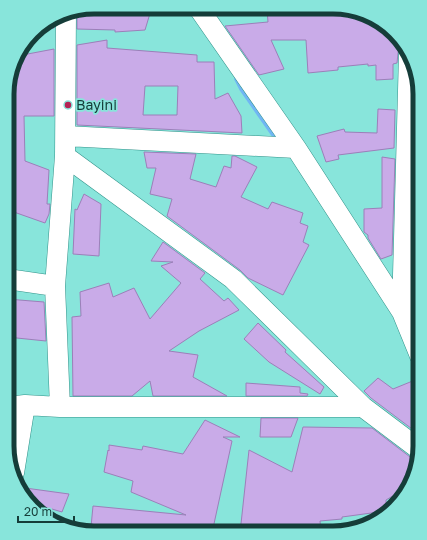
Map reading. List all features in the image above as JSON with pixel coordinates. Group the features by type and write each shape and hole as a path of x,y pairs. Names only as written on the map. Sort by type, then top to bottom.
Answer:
{"street":[{"path":"203,14 411,314"},
{"path":"60,407 55,286 66,136 66,19"},
{"path":"409,70 411,314"},
{"path":"66,136 296,148"},
{"path":"65,156 232,279 363,407 413,445"},
{"path":"14,280 55,286"},
{"path":"15,452 16,406 363,407"}],"building":[{"path":"94,14 150,14 145,30 115,32 115,30 77,29 77,16"},
{"path":"267,14 333,14 359,18 368,22 378,27 390,37 399,48 397,63 393,64 393,79 376,80 376,65 368,66 368,64 338,67 338,70 308,73 306,40 271,40 284,69 259,75 225,26 268,22"},
{"path":"54,25 54,28 48,28"},
{"path":"107,40 107,48 197,55 197,62 214,62 215,99 228,93 241,116 242,133 77,125 77,45","holes":["145,86 178,86 177,115 143,115"]},
{"path":"54,49 54,116 24,116 25,161 49,170 47,204 50,204 49,214 45,223 14,212 14,94 18,68 25,55"},
{"path":"378,109 395,110 394,148 338,155 339,159 326,162 317,136 344,129 345,132 377,133"},
{"path":"144,152 196,154 190,179 216,187 224,166 231,168 232,156 235,156 257,167 241,197 268,209 272,202 303,213 300,223 308,226 303,242 309,245 283,295 248,278 240,270 167,216 172,199 150,194 156,168 147,168"},
{"path":"382,157 395,159 392,255 381,259 368,238 368,235 364,232 364,209 382,208"},
{"path":"84,194 101,204 99,256 73,254 75,209 77,210"},
{"path":"163,242 205,273 200,279 224,301 228,298 239,310 199,331 169,351 198,355 193,377 227,396 153,396 150,381 132,396 73,396 72,317 81,316 80,292 109,283 113,297 134,288 150,319 181,283 161,266 173,262 151,261"},
{"path":"14,300 44,302 46,341 14,338"},
{"path":"258,323 286,350 285,352 324,387 320,394 269,362 244,339"},
{"path":"378,378 393,389 413,381 413,430 371,398 364,391"},
{"path":"246,383 300,387 300,393 308,394 307,396 246,396"},
{"path":"261,418 298,418 291,437 260,437"},
{"path":"205,420 240,437 223,437 232,441 214,526 91,526 93,506 186,515 131,492 133,481 104,472 109,445 142,450 143,446 183,454"},
{"path":"303,427 372,428 412,458 409,472 402,488 396,494 386,500 386,506 379,512 342,517 342,519 320,521 320,526 241,526 249,450 292,472"},
{"path":"26,488 69,494 62,512 52,509 51,514 30,495"}],"waterway":[{"path":"237,79 242,89 279,142"}],"place":[{"name":"Bayini","path":"68,105"}]}
